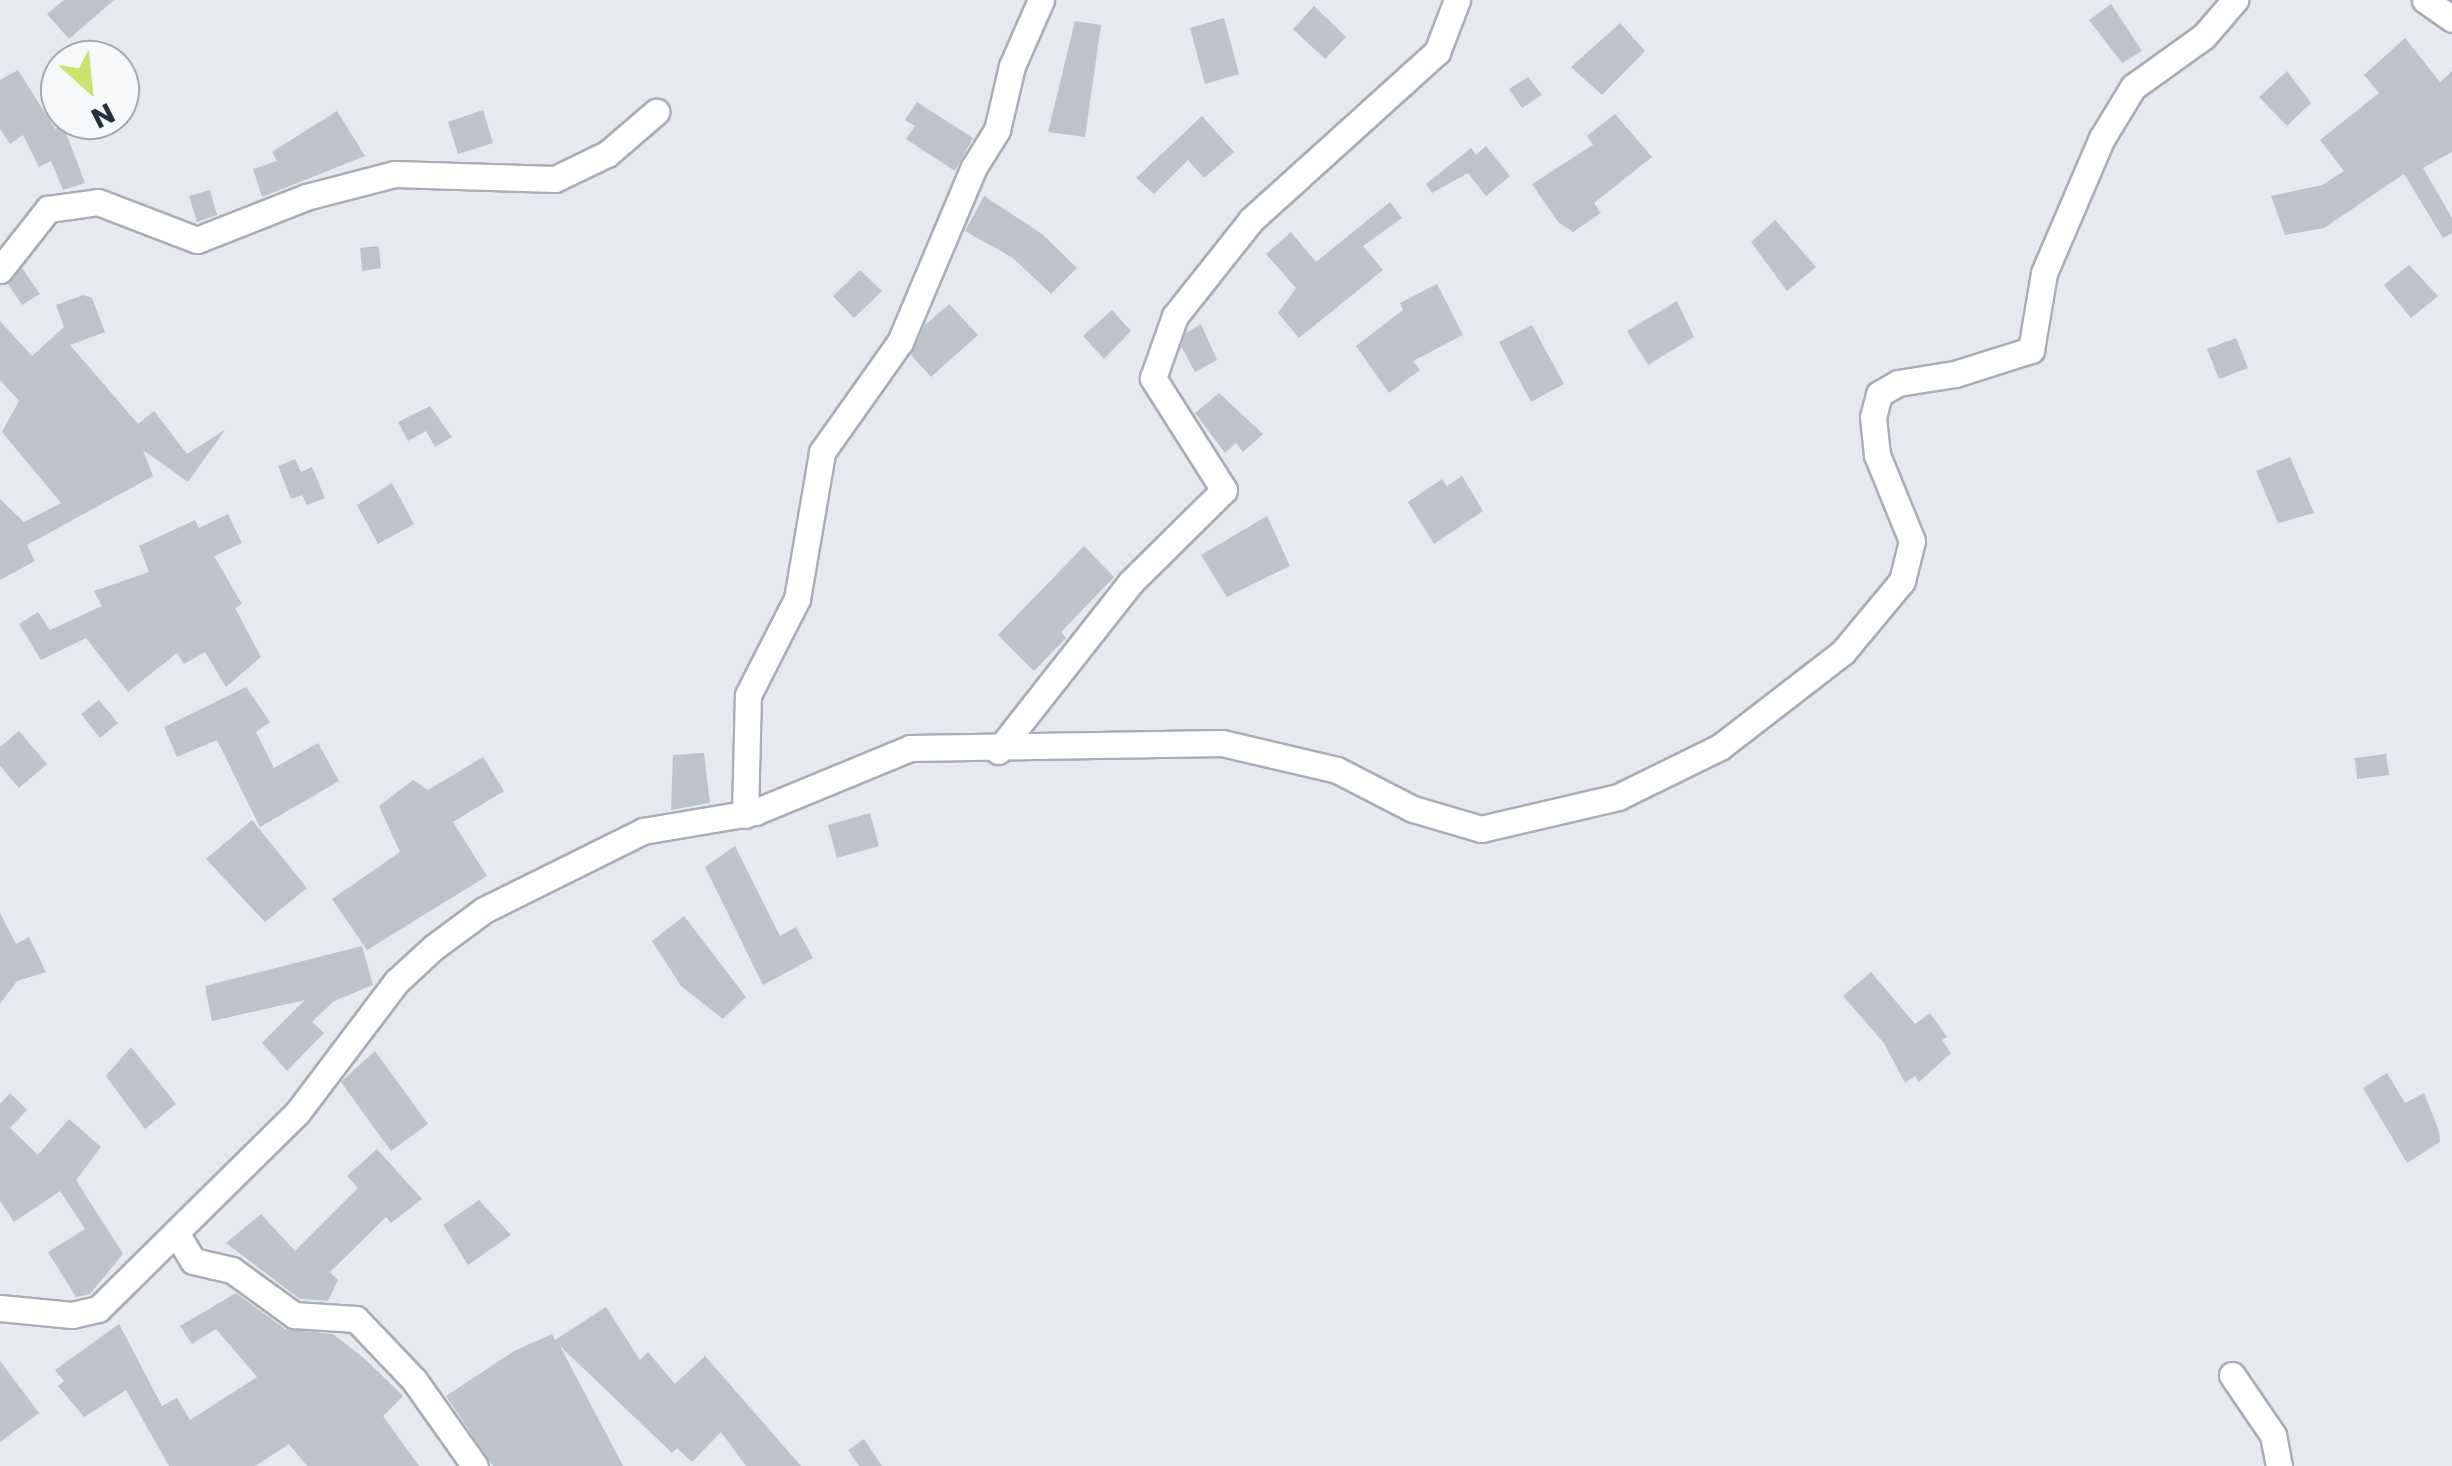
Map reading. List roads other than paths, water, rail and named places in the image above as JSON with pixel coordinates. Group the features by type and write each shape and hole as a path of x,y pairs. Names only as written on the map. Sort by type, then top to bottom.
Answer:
{"street":[{"path":"745,815 748,695 797,599 822,452 842,415 900,342 974,167 998,130 1012,66 1041,0"},
{"path":"998,751 1130,582 1224,490 1153,378 1174,316 1251,220 1436,52 1457,0"},
{"path":"0,1308 72,1315 98,1309 178,1236 297,1113 397,981 484,910 643,831 745,815 910,748 998,751 1222,744 1337,770 1413,809 1481,828 1618,798 1720,746 1843,652 1902,581 1912,541 1877,455 1873,417 1880,394 1898,383 2030,350 2044,273 2102,138 2133,87 2204,36 2235,0"},
{"path":"2424,0 2452,19"},
{"path":"0,270 48,209 98,202 197,240 306,197 395,174 555,179 607,154 656,112"},
{"path":"178,1236 193,1261 232,1270 294,1315 356,1319 414,1380 475,1466"},
{"path":"2232,1375 2273,1435 2279,1466"}]}
